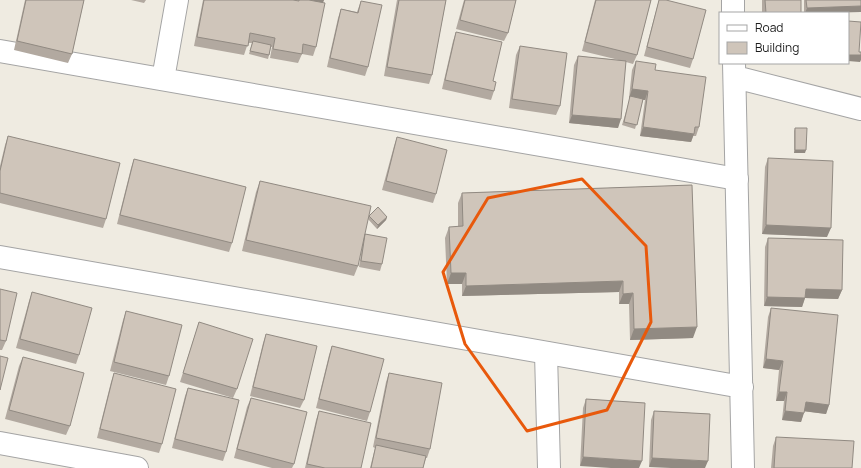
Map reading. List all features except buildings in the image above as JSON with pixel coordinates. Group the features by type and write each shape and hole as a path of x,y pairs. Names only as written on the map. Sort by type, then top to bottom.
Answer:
{"street":[{"path":"163,79 177,0"},
{"path":"733,0 733,12"},
{"path":"0,51 737,179"},
{"path":"744,468 735,70 861,109"},
{"path":"0,257 742,387"},
{"path":"546,353 548,468"},
{"path":"0,443 128,467"}],"highlighted area":[{"path":"582,179 646,246 651,322 607,410 527,431 465,344 443,272 488,198"}]}
